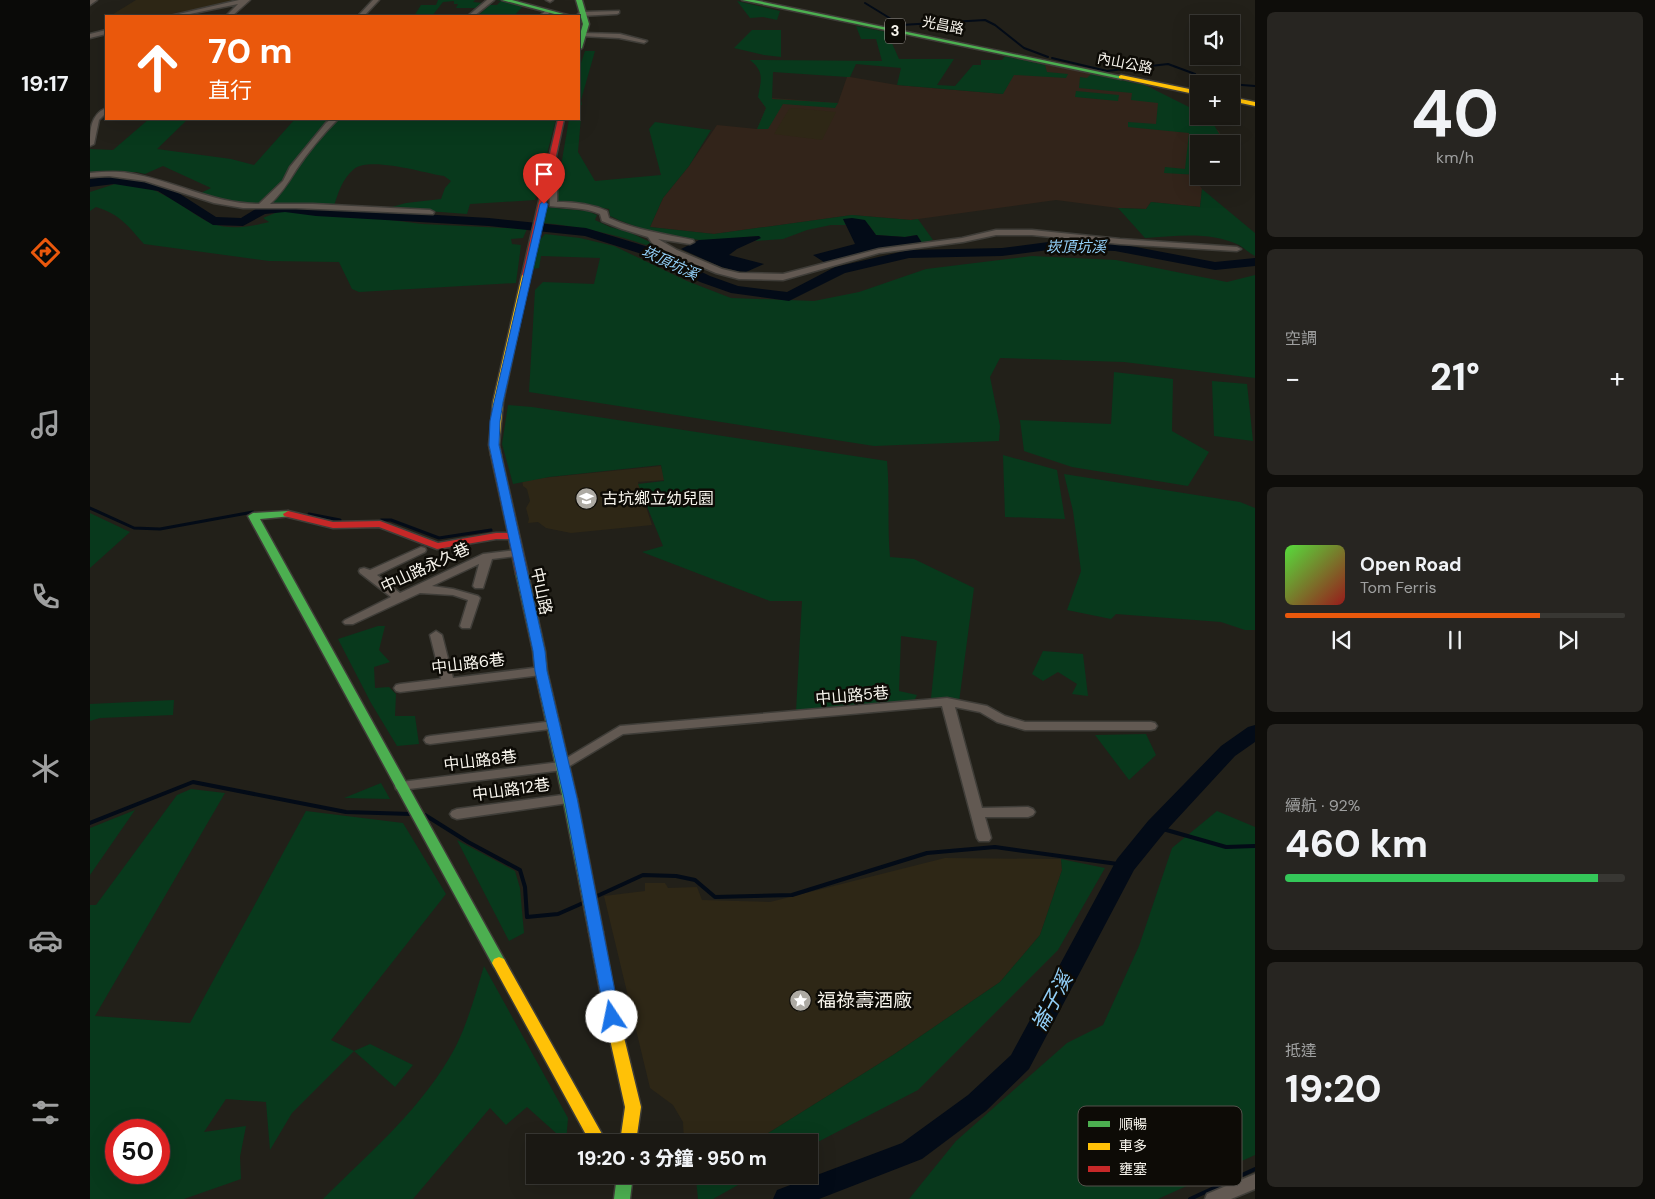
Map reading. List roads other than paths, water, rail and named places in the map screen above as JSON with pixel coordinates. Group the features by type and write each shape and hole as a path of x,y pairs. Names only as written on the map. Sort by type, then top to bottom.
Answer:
{"main road":[{"path":"505,0 547,7 566,15"},
{"path":"579,0 582,23 580,40"},
{"name":"光昌路","path":"745,1 1046,62"},
{"name":"內山公路","path":"1046,62 1190,91"},
{"path":"1240,101 1255,104"},
{"name":"中山路","path":"561,120 544,204 526,274 495,421 494,445 518,553 541,671 570,798 612,1017 633,1108 629,1134"},
{"path":"513,536 496,536 437,546 380,524 333,524 288,514 253,516 593,1134"},
{"path":"622,1199 624,1184"}],"street":[{"path":"90,3 94,0"},
{"path":"178,15 246,0"},
{"path":"230,15 246,0"},
{"path":"362,15 376,0"},
{"path":"472,15 491,0"},
{"path":"582,23 617,12"},
{"path":"582,23 607,28 616,32"},
{"path":"582,23 628,39 644,41"},
{"path":"90,36 105,32"},
{"path":"90,144 95,132 93,122 95,118 105,111"},
{"path":"262,206 286,182 293,169 322,132 335,120"},
{"path":"90,175 142,178 216,202 237,206 295,206 430,212"},
{"path":"548,185 553,190 553,204 574,204 595,208 604,213 605,219 610,221 652,236 690,242"},
{"path":"652,236 655,241 674,252 720,271 739,276 760,277 783,277 879,251 963,240 976,235 1011,233 1237,249"},
{"path":"398,597 366,572 420,550"},
{"name":"中山路永久巷","path":"349,622 414,589 487,556 518,553"},
{"path":"479,586 487,556"},
{"path":"414,589 466,594 474,598 466,626"},
{"path":"436,635 448,682"},
{"name":"中山路6巷","path":"400,688 541,671"},
{"path":"947,702 984,838"},
{"name":"中山路5巷","path":"563,766 601,744 620,730 947,702 983,708 1001,719 1025,726 1105,728 1151,726"},
{"name":"中山路8巷","path":"430,740 554,725"},
{"name":"中山路8巷","path":"401,786 563,766"},
{"name":"中山路12巷","path":"457,814 570,798"},
{"path":"978,813 1028,812"},
{"path":"1213,1199 1255,1181"}],"waterway":[{"path":"865,3 901,25 985,20 995,25 1024,48 1048,57"},
{"path":"1052,58 1107,71 1168,64 1195,74"},
{"path":"1240,85 1255,86"},
{"name":"崁頂坑溪","path":"90,183 114,180 162,188 213,221 243,222 262,211 285,208 316,212 489,222 586,232 650,252 705,279 736,290 789,297 840,270 909,254 1002,252 1056,245 1115,247 1215,266 1255,262"},
{"path":"90,508 134,528 160,529 253,512"},
{"path":"309,514 340,520"},
{"path":"381,520 391,520 439,538 491,530"},
{"name":"崙子溪","path":"787,1199 912,1151 977,1103 1020,1062 1125,865 1156,827 1228,751 1255,732"},
{"path":"90,823 193,782 346,812 411,814"},
{"path":"425,815 468,842 520,870 525,887 527,917 558,914 583,903"},
{"path":"1156,827 1226,847 1255,846"},
{"path":"595,897 643,875 676,876 695,880 715,897 792,895 927,853 995,847 1125,865"},
{"path":"1242,1175 1255,1169"},
{"path":"1190,1199 1218,1186"}],"place":[{"name":"古坑鄉立幼兒園","path":"586,498"},
{"name":"福祿壽酒廠","path":"801,1000"}]}
